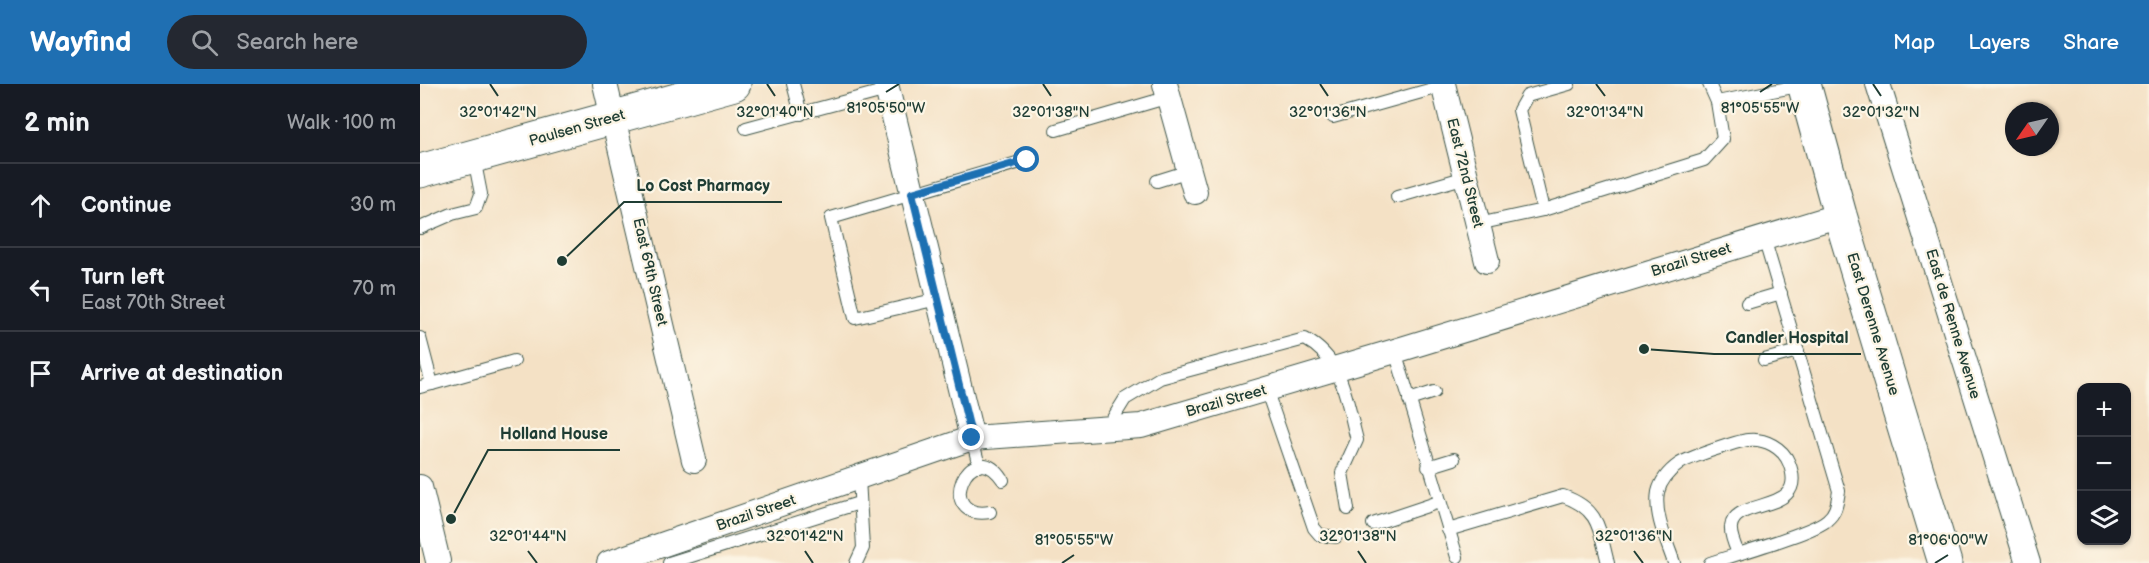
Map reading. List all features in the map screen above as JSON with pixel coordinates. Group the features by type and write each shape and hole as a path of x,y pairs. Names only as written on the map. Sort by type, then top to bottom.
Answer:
{"main road":[{"name":"Paulsen Street","path":"420,171 734,84"},
{"name":"East Derenne Avenue","path":"1805,84 1840,215 1945,563"}],"street":[{"name":"East 69th Street","path":"605,84 694,460"},
{"name":"East de Renne Avenue","path":"1878,84 2028,563"},
{"name":"East 72nd Street","path":"1443,85 1487,261"},
{"path":"886,87 972,438"},
{"path":"1167,91 1192,182"},
{"name":"Brazil Street","path":"609,563 972,438 1141,426 1337,369 1840,215"},
{"path":"420,487 424,522 438,561"}],"lane":[{"path":"793,84 801,114"},
{"path":"1542,210 1519,110 1527,96 1569,84"},
{"path":"1478,224 1542,210 1704,160 1723,139 1718,102 1709,84"},
{"path":"1718,102 1805,84"},
{"path":"1334,117 1443,85"},
{"path":"746,128 801,114 886,87"},
{"path":"1056,130 1167,91"},
{"path":"420,228 452,214 476,208 481,194 474,156"},
{"path":"938,299 855,318 831,218 1027,160"},
{"path":"1397,197 1466,177"},
{"path":"1157,181 1192,182"},
{"path":"1710,563 1826,521 1836,509 1839,491 1764,238"},
{"path":"1747,303 1781,293"},
{"path":"420,338 426,386 514,360"},
{"path":"1107,428 1125,399 1160,378 1305,339 1321,348 1337,369 1357,440 1342,473 1348,509"},
{"path":"1395,351 1438,502 1457,557"},
{"path":"1764,360 1798,351"},
{"path":"1266,389 1314,528 1320,535 1336,537"},
{"path":"1409,400 1434,392"},
{"path":"972,438 979,466"},
{"path":"1674,563 1660,524 1658,495 1662,480 1680,463 1748,440 1765,441 1778,448 1789,462 1793,478 1791,490 1784,497 1739,515 1732,521 1730,530 1738,553"},
{"path":"1428,467 1454,459"},
{"path":"990,512 982,513 968,508 960,495 959,487 965,474 979,466 993,469 1003,480"},
{"path":"856,563 863,548 859,478"},
{"path":"1448,530 1563,496 1581,503 1596,520 1608,563"},
{"path":"1373,524 1438,502"},
{"path":"669,563 860,503"}],"place":[{"name":"Lo Cost Pharmacy","path":"562,261"},
{"name":"Candler Hospital","path":"1644,349"},
{"name":"Holland House","path":"451,519"}],"route":[{"path":"972,438 912,193 1027,160"}]}
